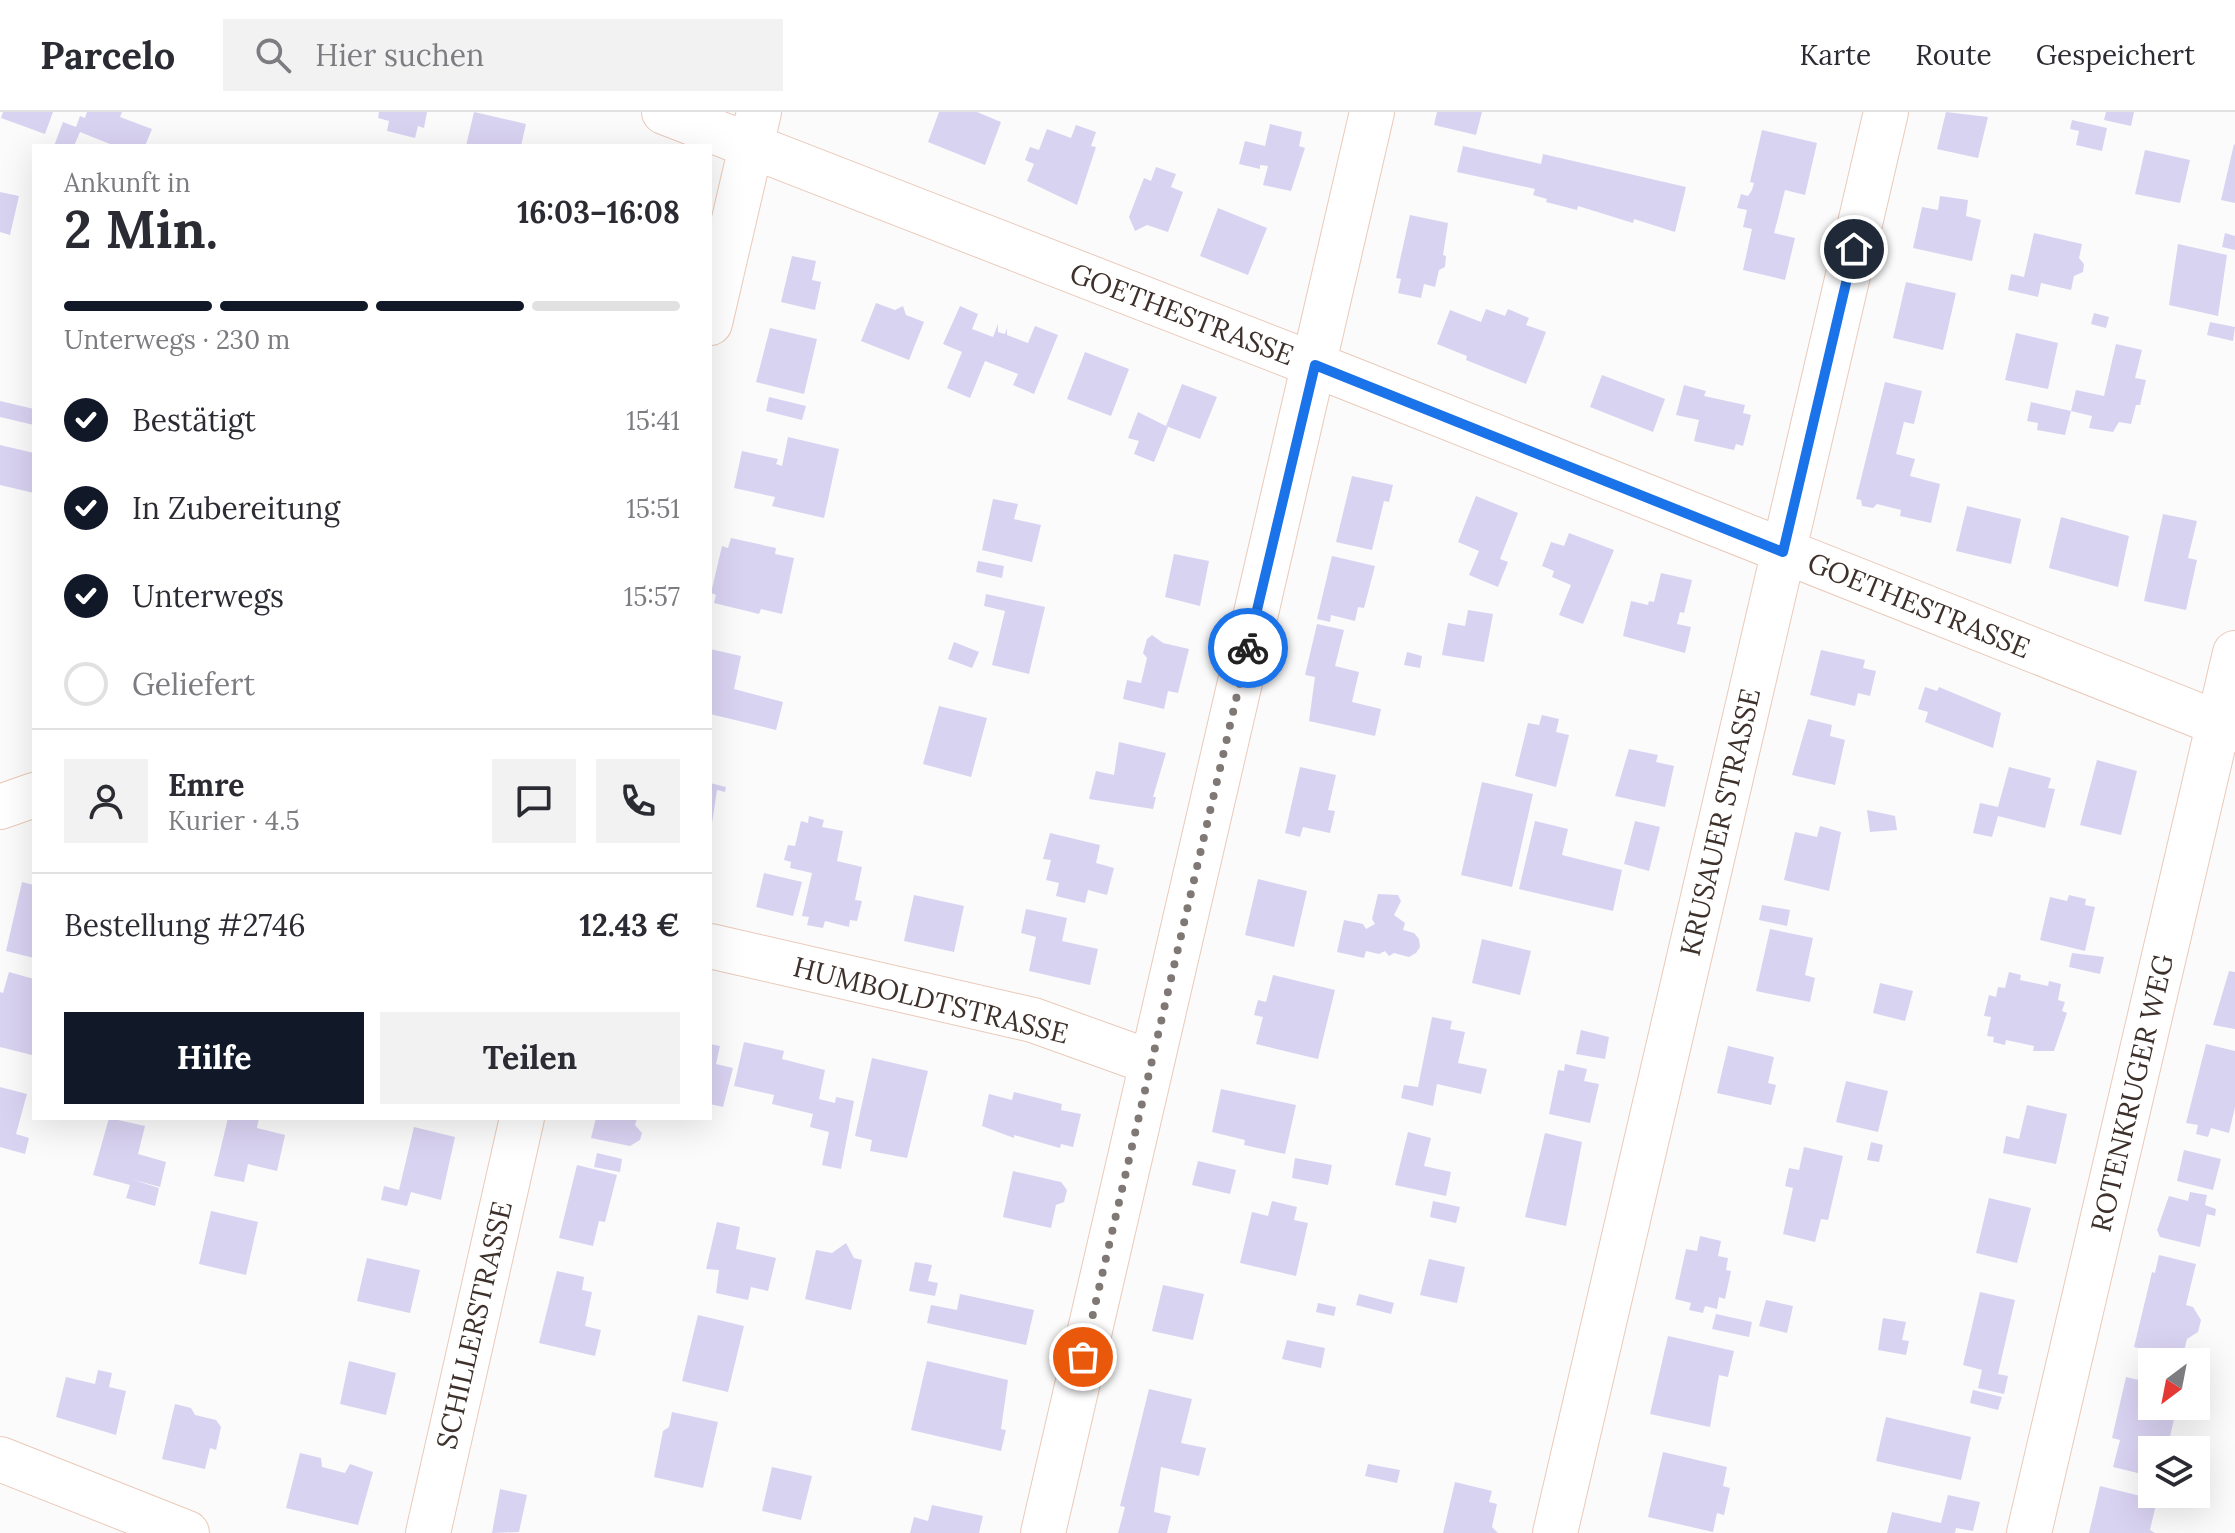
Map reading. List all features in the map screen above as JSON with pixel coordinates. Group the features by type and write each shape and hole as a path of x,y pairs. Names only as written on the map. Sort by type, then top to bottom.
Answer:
{"street":[{"name":"GOETHESTRASSE","path":"664,112 755,129 1315,365 2227,727"},
{"path":"1043,1533 1372,112"},
{"name":"KRUSAUER STRASSE","path":"1555,1533 1886,112"},
{"path":"712,314 755,129"},
{"name":"ROTENKRUGER WEG","path":"2029,1533 2227,727 2235,653"},
{"name":"HUMBOLDTSTRASSE","path":"712,946 1033,1020 1150,1062"},
{"name":"SCHILLERSTRASSE","path":"428,1533 522,1120"},
{"path":"0,1459 187,1533"}],"building":[{"path":"3,112 53,112 45,134 1,118"},
{"path":"87,112 122,112 120,117 152,129 146,144 110,144 80,132 75,144 55,144 63,122 76,127 80,116 85,118"},
{"path":"379,112 427,112 424,128 418,126 415,138 387,131 389,121 378,118"},
{"path":"474,112 526,124 521,144 466,144"},
{"path":"939,112 977,112 1001,122 985,165 928,142"},
{"path":"1437,112 1482,112 1476,135 1434,125"},
{"path":"1946,112 1988,117 1978,158 1937,149"},
{"path":"2106,112 2134,112 2131,126 2104,120"},
{"path":"2072,120 2107,128 2102,151 2076,145 2079,131 2070,129"},
{"path":"1270,124 1302,132 1299,146 1305,148 1291,191 1263,185 1268,166 1260,165 1260,169 1239,164 1245,141 1265,146"},
{"path":"1076,125 1096,132 1091,146 1096,147 1077,205 1027,181 1034,164 1025,160 1030,147 1039,150 1047,129 1071,138"},
{"path":"1762,130 1817,143 1805,195 1785,190 1774,233 1795,238 1785,280 1743,270 1752,229 1743,227 1747,210 1737,208 1741,194 1748,196 1752,190 1754,183 1750,182"},
{"path":"2235,145 2235,203 2221,200"},
{"path":"1463,146 1541,164 1543,154 1686,187 1675,232 1634,219 1633,223 1578,206 1577,210 1546,202 1547,199 1533,195 1535,189 1457,172"},
{"path":"2145,150 2190,160 2180,203 2135,194"},
{"path":"1156,167 1176,174 1171,187 1183,192 1168,232 1147,225 1135,231 1129,217 1144,178 1151,181"},
{"path":"0,192 19,196 10,235 0,232"},
{"path":"1940,196 1968,200 1966,216 1981,220 1972,261 1913,248 1922,207 1938,210"},
{"path":"1218,208 1267,228 1248,275 1200,256"},
{"path":"1410,215 1448,223 1443,255 1446,256 1445,267 1439,270 1435,287 1424,284 1421,298 1398,293 1401,279 1396,278"},
{"path":"2034,233 2082,244 2079,258 2084,264 2083,272 2074,276 2071,290 2041,283 2038,297 2008,290 2011,274 2024,277"},
{"path":"2225,233 2235,236 2235,250 2222,247"},
{"path":"2178,244 2227,255 2218,316 2169,305"},
{"path":"792,256 816,261 812,280 821,282 815,310 781,302"},
{"path":"1906,282 1956,293 1943,350 1893,338"},
{"path":"876,303 895,310 903,306 906,315 924,322 909,360 861,341"},
{"path":"960,306 978,314 972,329 993,337 998,324 998,332 1005,334 1007,328 1007,335 1028,343 1035,326 1058,335 1034,394 1013,385 1018,374 985,361 970,398 947,388 962,352 943,344"},
{"path":"1486,309 1505,316 1508,309 1529,318 1526,325 1546,332 1526,384 1466,360 1467,356 1437,344 1450,310 1481,322"},
{"path":"2094,313 2109,317 2106,328 2091,324"},
{"path":"2210,322 2235,327 2233,341 2207,335"},
{"path":"770,328 817,339 804,394 756,382"},
{"path":"2016,333 2058,343 2048,389 2005,380"},
{"path":"2116,344 2142,350 2135,378 2146,380 2140,405 2136,405 2131,424 2119,422 2113,432 2089,428 2092,416 2071,411 2076,390 2104,396"},
{"path":"1085,352 1129,369 1111,416 1067,399"},
{"path":"1602,375 1665,399 1653,432 1590,407"},
{"path":"1885,382 1922,391 1914,424 1904,422 1896,454 1915,459 1910,476 1940,484 1931,523 1900,516 1901,510 1877,504 1873,508 1862,506 1861,500 1856,499"},
{"path":"1182,384 1217,397 1200,439 1166,426"},
{"path":"1684,385 1706,391 1704,396 1745,405 1743,413 1751,415 1743,446 1736,444 1734,450 1694,441 1699,420 1676,415"},
{"path":"769,397 806,406 802,420 766,411"},
{"path":"0,401 32,409 32,425 0,417"},
{"path":"2031,402 2071,411 2065,435 2037,430 2038,423 2027,421"},
{"path":"1138,412 1168,427 1154,462 1134,454 1139,441 1128,438"},
{"path":"788,437 839,449 824,518 772,506 775,497 734,488 742,451 778,459 776,464 782,466"},
{"path":"0,445 32,453 32,493 0,485"},
{"path":"1352,476 1393,485 1389,502 1384,501 1372,550 1336,542"},
{"path":"1476,496 1518,513 1500,559 1508,562 1498,587 1469,575 1479,551 1458,542"},
{"path":"993,499 1018,504 1014,519 1041,525 1032,562 982,550"},
{"path":"1967,506 2021,519 2011,564 1956,551"},
{"path":"2163,514 2197,521 2188,558 2197,560 2186,610 2144,601"},
{"path":"2061,517 2129,536 2118,587 2049,568"},
{"path":"1569,533 1614,550 1583,624 1559,615 1571,585 1552,577 1554,571 1542,566 1551,542 1564,546"},
{"path":"731,538 776,548 775,554 794,558 782,614 761,609 759,614 714,603 716,595 712,593 712,589 722,546 728,548"},
{"path":"1174,554 1209,561 1200,606 1165,597"},
{"path":"1332,556 1375,566 1364,608 1358,607 1355,621 1331,615 1330,622 1317,619"},
{"path":"978,561 1004,566 1002,578 976,572"},
{"path":"1661,573 1692,580 1684,613 1680,612 1677,624 1691,627 1685,653 1623,636 1631,601 1648,605 1649,601 1654,602"},
{"path":"986,594 1045,607 1029,674 992,665 1005,611 984,606"},
{"path":"1468,610 1493,614 1484,662 1442,655 1448,623 1465,626"},
{"path":"1317,624 1344,630 1335,666 1359,672 1352,702 1381,709 1375,736 1309,721 1315,677 1305,675"},
{"path":"1152,635 1163,643 1189,649 1178,693 1168,691 1164,709 1123,699 1127,680 1141,683 1147,658 1143,653 1147,639"},
{"path":"954,642 979,652 972,668 948,659"},
{"path":"712,649 741,656 734,689 783,702 776,730 712,714"},
{"path":"1821,650 1865,660 1863,668 1876,671 1870,696 1858,693 1855,706 1810,695"},
{"path":"1407,652 1422,656 1420,668 1404,665"},
{"path":"1925,687 1937,691 1939,687 2001,713 1993,748 1925,722 1928,712 1918,709"},
{"path":"939,706 987,718 971,777 923,764"},
{"path":"1542,715 1559,719 1556,732 1569,735 1556,787 1515,776 1528,723 1539,725"},
{"path":"1808,719 1832,725 1830,736 1845,740 1835,785 1792,775"},
{"path":"1119,742 1166,753 1153,797 1156,797 1153,809 1089,799 1096,771 1114,775"},
{"path":"1629,749 1658,755 1656,762 1674,766 1665,807 1615,796"},
{"path":"2097,760 2137,771 2121,835 2080,825"},
{"path":"1300,767 1336,775 1328,810 1335,811 1330,833 1303,827 1300,837 1285,833"},
{"path":"2009,767 2051,778 2048,788 2055,789 2045,828 1998,816 1992,837 1973,833 1980,803 1998,807"},
{"path":"1482,782 1533,794 1512,887 1461,875"},
{"path":"712,784 726,787 725,792 717,790 712,823"},
{"path":"1867,810 1895,816 1897,830 1870,832"},
{"path":"809,816 824,820 822,827 843,831 837,861 862,867 855,900 862,901 857,921 850,920 849,927 825,921 823,928 807,925 809,917 802,916 812,873 790,868 791,862 784,860 788,845 795,846 801,821 808,823"},
{"path":"1535,821 1568,829 1562,855 1622,870 1613,911 1519,889"},
{"path":"1635,821 1660,827 1649,871 1624,864"},
{"path":"1820,826 1841,832 1829,891 1784,880 1795,832 1817,837"},
{"path":"1050,833 1100,845 1096,863 1114,868 1107,895 1088,890 1085,903 1056,896 1059,883 1046,880 1051,860 1043,859"},
{"path":"764,873 802,882 793,916 756,907"},
{"path":"1258,879 1307,891 1294,947 1245,935"},
{"path":"22,882 32,884 32,958 6,951"},
{"path":"1378,894 1398,895 1401,901 1394,915 1405,923 1403,930 1414,933 1419,939 1420,947 1416,953 1409,957 1394,953 1389,956 1385,951 1379,954 1366,951 1364,958 1337,952 1344,920 1363,924 1366,929 1375,924 1372,919"},
{"path":"914,895 964,906 954,952 904,941"},
{"path":"2069,895 2086,899 2085,905 2095,907 2085,951 2040,940 2050,897 2067,901"},
{"path":"1762,905 1790,910 1787,926 1759,920"},
{"path":"1026,909 1067,918 1062,941 1098,949 1090,985 1029,971 1036,937 1021,933"},
{"path":"1770,929 1813,938 1805,975 1815,978 1810,1002 1756,991"},
{"path":"1482,939 1531,951 1520,995 1472,983"},
{"path":"2072,953 2104,957 2100,974 2069,967"},
{"path":"2229,971 2235,972 2235,1029 2213,1025"},
{"path":"9,972 32,978 32,1055 0,1047 0,992 3,993"},
{"path":"2009,972 2021,975 2020,980 2048,986 2049,981 2061,984 2058,1000 2065,1002 2062,1011 2067,1013 2054,1051 2033,1051 2034,1046 2006,1040 2005,1045 1993,1042 1994,1037 1987,1036 1991,1017 1984,1016 1989,995 1996,997 1998,987 2005,988"},
{"path":"1273,975 1335,990 1318,1059 1256,1044 1263,1017 1254,1015 1258,1000 1266,1002"},
{"path":"1880,983 1913,991 1905,1021 1873,1013"},
{"path":"1432,1017 1452,1021 1450,1029 1465,1032 1458,1063 1487,1069 1481,1094 1437,1084 1433,1106 1401,1098 1404,1085 1418,1087"},
{"path":"1581,1030 1609,1037 1605,1059 1576,1054"},
{"path":"744,1042 784,1051 782,1059 825,1070 819,1099 835,1103 836,1097 854,1101 841,1169 822,1165 829,1132 810,1127 813,1114 772,1104 774,1095 734,1086"},
{"path":"712,1044 720,1046 716,1064 733,1068 723,1107 712,1104"},
{"path":"2206,1044 2235,1051 2235,1107 2229,1133 2211,1128 2208,1137 2196,1134 2198,1125 2186,1123"},
{"path":"1728,1046 1774,1057 1768,1083 1776,1085 1771,1105 1717,1093"},
{"path":"872,1058 928,1071 907,1158 870,1151 872,1140 855,1136"},
{"path":"1565,1064 1587,1069 1584,1081 1599,1084 1590,1123 1549,1114 1558,1070 1564,1071"},
{"path":"1846,1081 1888,1091 1878,1132 1836,1122"},
{"path":"0,1087 27,1094 16,1134 29,1138 25,1154 0,1147"},
{"path":"1221,1089 1296,1105 1285,1154 1244,1145 1245,1140 1212,1132"},
{"path":"1014,1092 1062,1104 1061,1110 1081,1114 1073,1147 1061,1144 1060,1148 1014,1135 1014,1138 982,1126 989,1094 1012,1100"},
{"path":"2027,1105 2067,1114 2056,1164 2003,1153 2006,1136 2019,1139"},
{"path":"108,1120 145,1126 138,1154 166,1162 160,1187 131,1179 159,1188 155,1206 126,1198 130,1185 93,1175"},
{"path":"228,1120 259,1120 257,1128 285,1135 277,1171 248,1164 244,1182 214,1176"},
{"path":"596,1120 636,1120 635,1125 642,1133 640,1140 630,1146 591,1138"},
{"path":"414,1127 455,1137 441,1200 411,1192 407,1206 381,1200 384,1186 399,1190"},
{"path":"1408,1132 1431,1138 1424,1166 1451,1172 1446,1196 1395,1185"},
{"path":"1545,1133 1582,1142 1566,1226 1525,1217"},
{"path":"1871,1142 1883,1145 1879,1162 1867,1160"},
{"path":"1804,1147 1843,1156 1828,1220 1821,1219 1815,1242 1783,1234 1793,1188 1785,1186 1789,1168 1799,1170"},
{"path":"2184,1150 2221,1159 2213,1190 2177,1181"},
{"path":"597,1153 622,1159 620,1172 594,1167"},
{"path":"1295,1158 1332,1165 1328,1185 1292,1178"},
{"path":"1198,1161 1236,1170 1230,1194 1192,1185"},
{"path":"577,1165 617,1175 605,1222 599,1221 593,1246 559,1238"},
{"path":"1013,1171 1061,1182 1067,1190 1064,1202 1056,1205 1051,1228 1003,1217"},
{"path":"2190,1192 2207,1195 2205,1205 2216,1209 2215,1216 2207,1214 2200,1247 2160,1237 2157,1230 2169,1196 2188,1201"},
{"path":"1989,1198 2031,1208 2017,1263 1976,1253"},
{"path":"1272,1201 1297,1207 1294,1220 1308,1223 1296,1276 1240,1263 1252,1212 1268,1216"},
{"path":"1433,1201 1460,1207 1456,1223 1430,1217"},
{"path":"211,1211 258,1222 246,1275 199,1264"},
{"path":"717,1222 740,1227 736,1249 776,1258 768,1291 751,1287 748,1300 716,1293 719,1270 706,1269"},
{"path":"1700,1236 1721,1241 1718,1256 1728,1258 1726,1270 1731,1271 1725,1299 1719,1297 1717,1309 1705,1306 1703,1313 1689,1310 1691,1303 1675,1299 1686,1249 1697,1251"},
{"path":"846,1243 854,1258 862,1260 851,1310 805,1299 816,1250 832,1253"},
{"path":"2159,1255 2196,1264 2186,1305 2193,1307 2201,1320 2198,1332 2187,1339 2185,1348 2134,1347 2152,1272 2155,1273"},
{"path":"367,1258 420,1270 410,1313 357,1301"},
{"path":"1429,1259 1465,1267 1457,1303 1420,1295"},
{"path":"915,1262 932,1265 928,1281 938,1283 935,1296 909,1291"},
{"path":"557,1271 584,1277 582,1290 592,1292 585,1326 601,1330 595,1356 539,1343"},
{"path":"1163,1285 1204,1294 1193,1340 1152,1331"},
{"path":"1980,1292 2015,1300 1998,1374 2008,1376 2004,1394 1978,1388 1982,1370 1963,1365"},
{"path":"960,1294 1034,1310 1026,1345 927,1323 931,1305 957,1310"},
{"path":"1359,1294 1394,1303 1391,1314 1356,1305"},
{"path":"1766,1300 1793,1306 1787,1333 1759,1326"},
{"path":"1318,1303 1336,1307 1334,1316 1316,1312"},
{"path":"1716,1314 1752,1322 1749,1337 1712,1329"},
{"path":"698,1315 744,1326 728,1392 682,1381"},
{"path":"1883,1318 1906,1322 1902,1340 1909,1341 1906,1355 1878,1350"},
{"path":"1668,1336 1734,1351 1728,1377 1719,1375 1710,1427 1650,1414"},
{"path":"1287,1340 1325,1348 1321,1368 1282,1359"},
{"path":"349,1361 396,1373 386,1415 340,1404"},
{"path":"927,1361 1008,1380 1001,1429 1006,1430 1001,1451 911,1430"},
{"path":"98,1370 112,1373 109,1387 126,1391 116,1435 56,1417 66,1377 95,1384"},
{"path":"2126,1377 2138,1380 2138,1420 2174,1420 2170,1436 2138,1436 2138,1473 2113,1467 2120,1440 2112,1438"},
{"path":"1149,1389 1192,1399 1181,1443 1206,1448 1199,1476 1161,1467 1154,1512 1171,1516 1167,1533 1118,1533 1125,1507 1120,1506"},
{"path":"1973,1390 2002,1397 1998,1410 1970,1403"},
{"path":"175,1404 191,1408 195,1415 216,1420 221,1427 216,1450 210,1448 205,1469 162,1459"},
{"path":"672,1412 718,1422 703,1488 654,1477 663,1431 669,1427"},
{"path":"1886,1417 1971,1437 1961,1480 1876,1461"},
{"path":"1663,1452 1727,1467 1723,1486 1730,1488 1724,1515 1717,1513 1713,1532 1648,1517"},
{"path":"300,1453 321,1458 322,1467 345,1473 350,1464 373,1472 358,1525 286,1508"},
{"path":"1368,1464 1400,1470 1397,1483 1365,1476"},
{"path":"772,1467 812,1476 801,1520 762,1511"},
{"path":"1455,1482 1492,1491 1489,1502 1497,1504 1492,1527 1498,1533 1443,1533"},
{"path":"2100,1486 2138,1495 2138,1508 2155,1508 2150,1530 2155,1533 2089,1533"},
{"path":"500,1489 527,1495 519,1532 492,1533"},
{"path":"1948,1495 1980,1502 1973,1531 1956,1528 1955,1533 1887,1533 1892,1512 1941,1523"},
{"path":"932,1505 983,1516 979,1533 910,1533 914,1517 928,1521"}],"way so far":[{"path":"1083,1357 1248,648"}],"route":[{"path":"1248,648 1315,365 1783,552 1854,249"}]}
